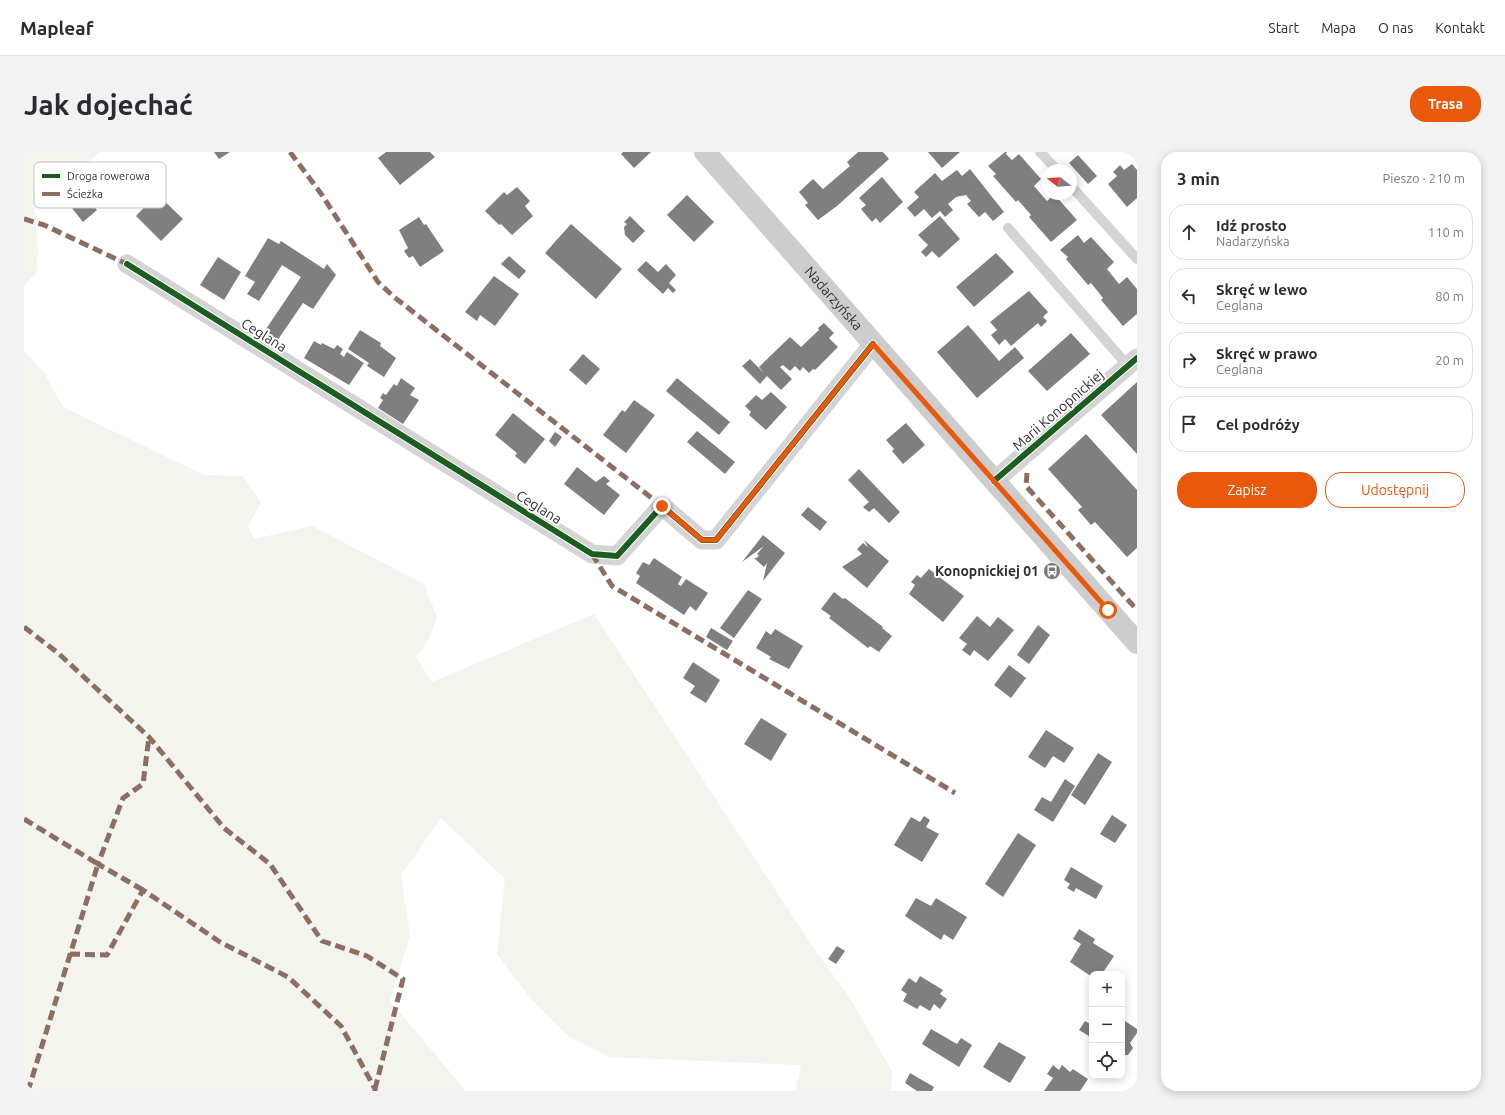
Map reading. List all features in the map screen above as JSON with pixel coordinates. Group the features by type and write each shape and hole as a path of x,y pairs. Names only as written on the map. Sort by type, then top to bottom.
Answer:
{"main road":[{"name":"Nadarzyńska","path":"705,152 1137,643"}],"street":[{"name":"Ceglana","path":"127,264 592,554 617,556 662,506 702,540 716,540 873,344"},
{"name":"Marii Konopnickiej","path":"994,481 1132,362"}],"lane":[{"path":"1040,152 1051,164"},
{"path":"1077,193 1137,259"},
{"path":"1008,228 1132,362"}],"shaded area":[{"path":"24,152 100,152 89,162 34,162 34,208 36,208 38,252 37,272 24,285"},
{"path":"24,351 44,372 63,407 204,475 243,476 261,503 248,526 254,539 312,526 424,584 437,617 430,637 416,657 432,682 594,614 817,953 850,998 892,1071 891,1091 796,1091 801,1065 609,1057 569,1037 531,999 497,954 505,879 441,818 401,875 410,935 390,1001 466,1091 24,1091"}],"building":[{"path":"214,152 230,152 219,159"},
{"path":"386,152 430,152 435,157 400,185 378,158"},
{"path":"623,152 651,152 634,168 621,154"},
{"path":"858,152 883,152 889,159 837,206 818,220 805,205 808,203 799,192 813,179 823,189 850,166 847,162"},
{"path":"928,152 960,152 942,168"},
{"path":"1005,152 1007,152 1006,154 1012,160 1019,154 1041,179 1034,186 1041,194 1041,200 1059,200 1077,220 1051,242 1029,217 1031,215 1018,200 1016,202 993,176 996,174 988,166"},
{"path":"1078,155 1097,176 1088,184 1077,172 1077,164 1069,163"},
{"path":"1132,164 1137,170 1137,198 1127,207 1108,184 1117,176 1113,172 1120,165 1124,170"},
{"path":"970,169 1004,212 993,221 985,212 979,217 967,204 971,201 966,195 956,197 948,204 953,210 945,217 940,211 932,218 924,209 915,217 907,208 919,197 914,192 935,173 942,181 957,170 962,176"},
{"path":"882,177 903,202 880,223 876,218 872,222 861,209 866,205 859,198"},
{"path":"517,187 530,201 525,206 533,216 512,235 485,211 504,192 507,195"},
{"path":"687,195 714,222 694,242 667,215"},
{"path":"166,203 183,219 161,241 136,216 144,208 166,208"},
{"path":"72,208 95,208 97,210 83,222"},
{"path":"630,216 645,231 633,243 625,235 624,227 627,224 624,222"},
{"path":"940,216 960,239 939,258 932,251 926,257 921,252 928,245 918,235"},
{"path":"419,217 424,225 426,224 444,251 420,267 413,256 409,258 404,251 408,248 399,230"},
{"path":"571,224 622,269 596,299 545,253"},
{"path":"1078,235 1084,243 1091,237 1114,262 1107,269 1119,284 1127,277 1137,289 1137,314 1123,326 1101,300 1103,298 1091,283 1088,285 1066,259 1068,257 1060,250"},
{"path":"268,238 279,244 281,241 324,269 327,264 336,275 313,309 303,303 277,341 264,332 301,277 282,265 259,301 247,294 255,282 245,276"},
{"path":"996,253 1014,272 974,307 956,287"},
{"path":"509,256 526,271 519,279 501,264"},
{"path":"218,257 241,272 224,300 200,285"},
{"path":"646,261 658,272 666,264 676,275 669,283 676,290 673,293 668,288 663,294 637,270"},
{"path":"494,276 519,294 495,326 480,315 477,321 465,312"},
{"path":"1029,291 1048,312 1043,317 1047,321 1041,327 1038,323 1011,346 1005,339 999,345 991,335 997,330 990,322"},
{"path":"824,323 834,333 829,338 838,347 815,370 813,369 809,373 803,367 800,371 795,366 790,371 783,365 780,367 792,379 781,390 767,376 760,384 742,366 750,359 764,373 759,367 790,337 801,347 819,330 818,328"},
{"path":"968,325 999,361 1015,347 1024,358 977,398 937,352"},
{"path":"360,330 381,343 380,346 396,358 384,377 367,366 369,363 348,349"},
{"path":"1071,333 1090,354 1047,391 1028,371"},
{"path":"314,341 334,349 337,345 343,349 340,354 344,357 347,352 364,363 349,385 304,358"},
{"path":"583,354 600,369 586,385 569,370"},
{"path":"401,378 415,388 410,395 419,400 403,424 378,408 383,400 380,398 383,393 386,395 394,384 397,386"},
{"path":"677,378 730,422 719,435 666,391"},
{"path":"1137,382 1137,454 1101,415"},
{"path":"771,392 787,407 766,430 749,415 751,412 745,406 756,395 762,400"},
{"path":"634,400 655,415 626,453 603,435 622,410 625,412"},
{"path":"513,413 545,439 525,464 515,456 517,453 495,435"},
{"path":"906,423 925,445 903,464 892,451 894,449 886,440"},
{"path":"697,431 735,462 725,474 687,442"},
{"path":"555,432 562,437 555,447 549,441"},
{"path":"1086,434 1137,490 1137,548 1127,557 1095,522 1091,525 1078,510 1082,507 1048,469"},
{"path":"577,467 596,482 604,476 610,481 606,484 620,495 604,515 564,484"},
{"path":"859,469 900,512 889,523 874,508 869,512 863,507 869,502 848,480"},
{"path":"808,507 827,522 820,531 801,515"},
{"path":"763,535 785,553 763,581 767,563 764,567 754,558 759,556 757,554 764,546 742,562"},
{"path":"864,540 889,561 867,588 842,567 862,554 857,549 863,543 868,547"},
{"path":"654,558 682,577 678,584 681,586 686,579 708,593 696,611 690,606 684,615 636,583 640,576 636,573 643,562 649,565"},
{"path":"929,569 964,596 943,622 909,594 915,585 911,582 917,575 921,578"},
{"path":"748,590 762,599 734,638 720,628"},
{"path":"834,592 843,599 845,598 883,627 882,628 892,636 879,652 870,646 868,648 829,618 831,616 821,609"},
{"path":"977,616 990,627 998,617 1014,630 988,661 974,650 970,656 962,650 967,644 959,638"},
{"path":"1038,625 1050,635 1029,664 1017,655"},
{"path":"711,628 733,641 727,650 706,637"},
{"path":"775,629 803,646 789,669 769,659 771,657 756,648 766,631 771,635"},
{"path":"693,662 720,680 706,703 690,693 695,686 683,678"},
{"path":"1009,665 1026,678 1011,698 994,685"},
{"path":"761,718 787,734 771,761 744,744"},
{"path":"1046,730 1074,748 1064,763 1053,756 1045,768 1028,757"},
{"path":"1098,753 1112,762 1085,805 1071,795"},
{"path":"1065,779 1075,786 1053,822 1034,810 1042,797 1051,802"},
{"path":"1112,815 1127,825 1115,843 1100,834"},
{"path":"924,816 930,820 926,827 939,834 922,862 894,845 911,817 920,822"},
{"path":"1018,833 1036,845 1003,897 985,884"},
{"path":"1071,867 1103,886 1096,899 1076,888 1074,892 1067,888 1070,884 1064,880"},
{"path":"916,898 931,906 936,898 967,917 953,940 944,934 941,940 905,916"},
{"path":"1079,929 1095,939 1093,943 1114,956 1104,971 1089,971 1089,975 1070,962 1081,944 1073,939"},
{"path":"837,946 845,951 836,964 828,959"},
{"path":"920,976 943,990 940,994 947,999 940,1009 934,1004 930,1011 920,1005 917,1009 903,1001 907,994 901,990 909,978 916,983"},
{"path":"1085,1021 1089,1023 1089,1036 1079,1030"},
{"path":"1125,1021 1137,1029 1137,1033 1130,1043 1133,1048 1128,1055 1125,1055"},
{"path":"931,1029 957,1044 961,1038 972,1045 959,1067 922,1044"},
{"path":"999,1042 1026,1057 1010,1083 983,1067"},
{"path":"1053,1065 1059,1070 1062,1065 1070,1072 1073,1069 1088,1079 1080,1091 1044,1091 1053,1078 1047,1074"},
{"path":"910,1073 934,1087 932,1091 917,1091 905,1083"}],"marked path":[{"path":"290,152 322,195 378,282 394,297 662,506"},
{"path":"24,219 44,225 127,264"},
{"path":"1027,473 1026,486 1137,610"},
{"path":"592,554 612,586 955,793"},
{"path":"24,627 58,653 149,737 224,828 270,864 322,941 367,956 403,979 375,1089 377,1091"},
{"path":"143,890 98,864 123,798 143,784 149,737"},
{"path":"24,819 98,864 28,1091"},
{"path":"70,954 107,955 143,890 220,942 288,977 341,1026 375,1091"}],"cycle path":[{"path":"127,264 592,554 617,556 662,506 702,540 716,540 873,344"},
{"path":"994,481 1137,358"}],"place":[{"name":"Konopnickiej 01","path":"1052,571"}],"route":[{"path":"662,506 702,540 716,540 873,344 1108,610"}]}
